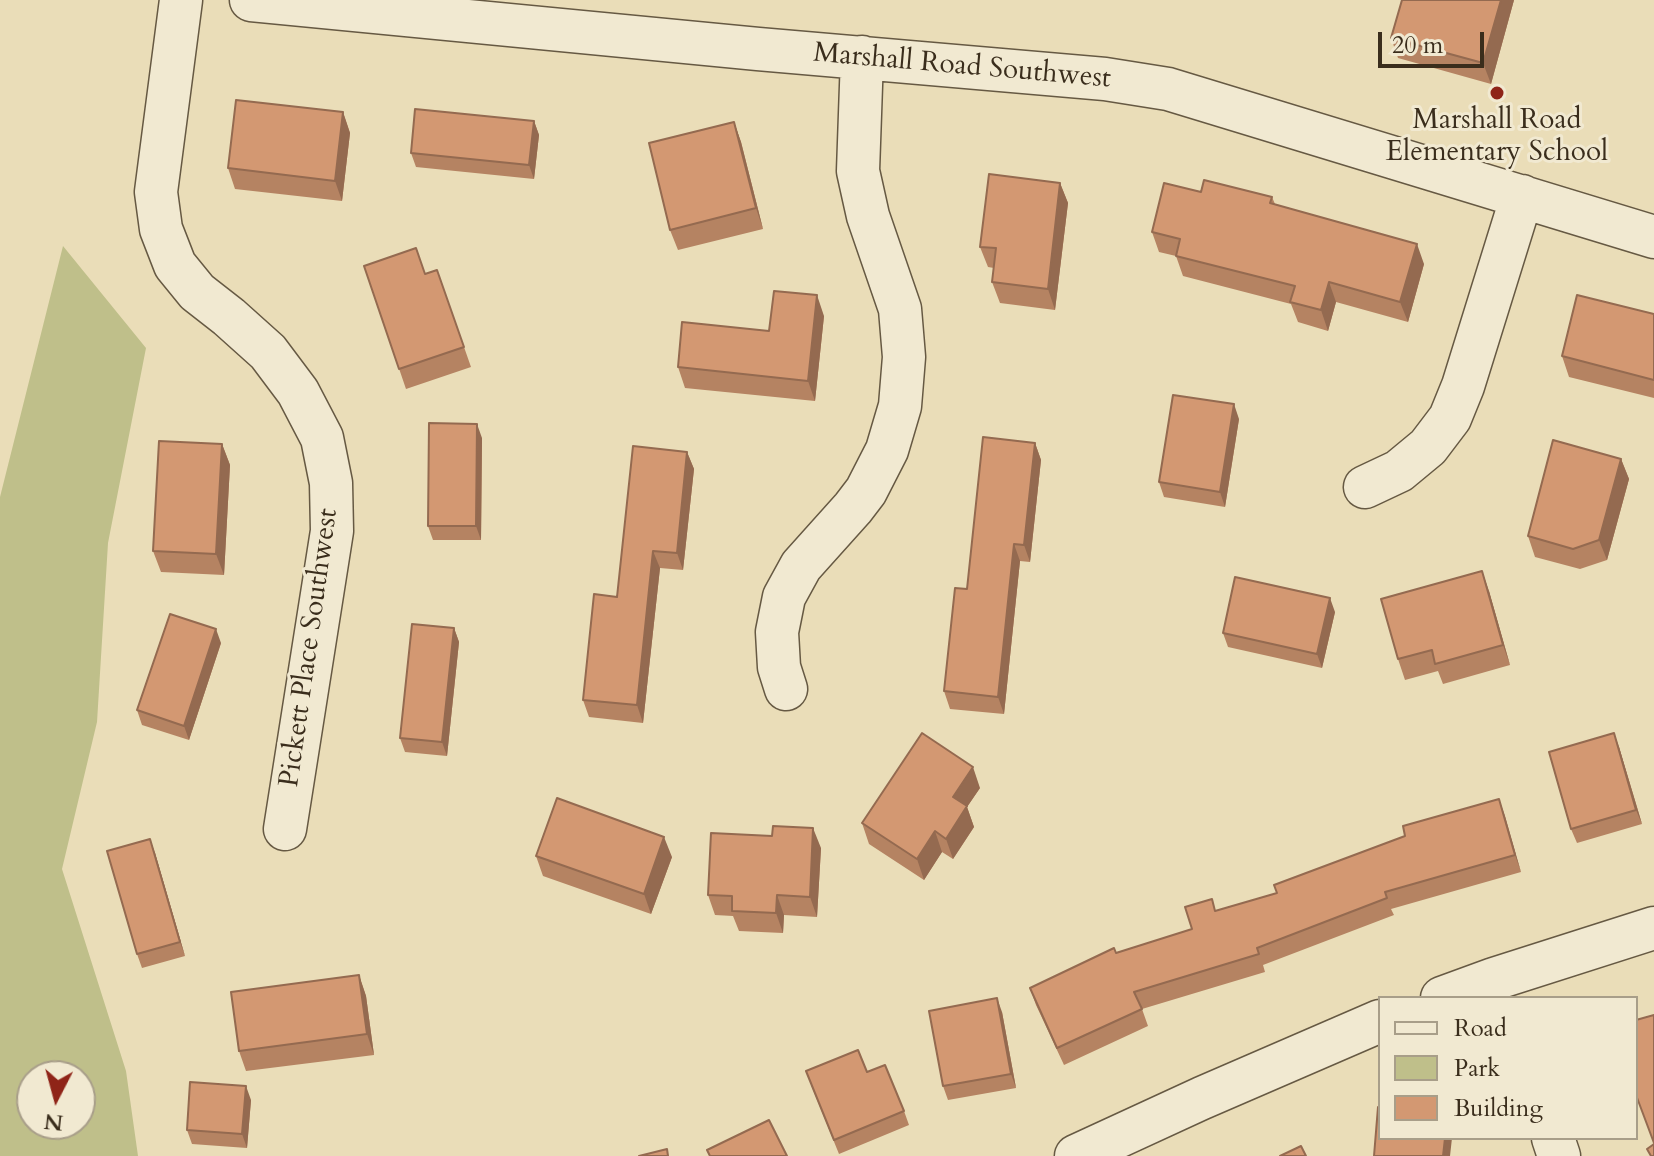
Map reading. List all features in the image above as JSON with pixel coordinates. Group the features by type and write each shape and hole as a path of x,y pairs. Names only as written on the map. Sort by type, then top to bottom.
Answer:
{"street":[{"name":"Pickett Place Southwest","path":"181,0 156,192 161,229 175,265 197,292 268,352 298,392 322,438 331,483 332,531 285,829"},
{"name":"Marshall Road Southwest","path":"251,0 1105,79 1168,89 1654,237"},
{"path":"786,689 779,667 777,632 784,597 801,566 866,491 887,450 900,406 904,357 900,309 868,216 858,171 862,57"},
{"path":"1365,487 1399,471 1428,447 1450,418 1463,386 1522,196"},
{"path":"1453,996 1498,988 1654,928"},
{"path":"1076,1156 1216,1091 1378,1022"}],"green space":[{"path":"63,246 146,348 108,543 97,722 62,869 126,1071 138,1156 0,1156 0,497"}],"building":[{"path":"1402,0 1501,0 1483,63 1391,38"},
{"path":"236,100 343,112 335,181 228,168"},
{"path":"415,109 534,121 529,165 411,153"},
{"path":"734,122 756,208 670,230 649,143"},
{"path":"989,174 1060,183 1048,289 992,282 996,248 980,247"},
{"path":"1204,180 1272,197 1270,203 1417,244 1400,302 1329,282 1321,310 1290,302 1295,286 1176,256 1180,239 1152,232 1164,183 1201,192"},
{"path":"416,248 425,274 437,270 464,347 399,369 364,266"},
{"path":"774,291 817,295 808,381 678,367 682,322 769,331"},
{"path":"1577,295 1654,314 1654,380 1562,356"},
{"path":"1173,395 1234,404 1220,492 1159,482"},
{"path":"429,423 477,424 476,526 428,526"},
{"path":"983,437 1035,443 1024,545 1014,544 998,697 944,691 955,588 967,589"},
{"path":"1553,440 1621,459 1599,540 1573,549 1528,536"},
{"path":"159,441 222,444 216,554 153,551"},
{"path":"633,446 687,452 677,553 653,551 637,705 583,700 594,594 617,597"},
{"path":"1482,571 1503,645 1435,664 1432,650 1398,659 1381,599"},
{"path":"1235,577 1330,598 1317,654 1223,633"},
{"path":"170,614 216,629 184,726 137,710"},
{"path":"412,624 454,628 442,742 400,738"},
{"path":"922,733 973,767 953,797 967,806 946,839 935,831 917,859 862,823"},
{"path":"1614,733 1636,810 1571,829 1549,752"},
{"path":"557,798 664,837 644,894 536,856"},
{"path":"1499,799 1515,855 1385,892 1387,898 1257,948 1259,954 1134,992 1142,1009 1057,1048 1030,988 1114,948 1116,953 1192,929 1185,907 1212,899 1215,911 1277,893 1274,885 1405,836 1403,826"},
{"path":"773,826 813,828 810,897 777,895 776,913 732,911 732,896 708,895 711,833 772,836"},
{"path":"150,839 180,942 137,954 107,851"},
{"path":"359,975 367,1034 239,1051 231,992"},
{"path":"997,998 1011,1074 943,1086 929,1011"},
{"path":"1654,1015 1654,1143 1638,1100 1638,1019"},
{"path":"858,1050 867,1072 885,1065 904,1111 834,1140 806,1071"},
{"path":"190,1082 246,1086 242,1134 187,1130"},
{"path":"1378,1107 1378,1140 1445,1140 1443,1156 1374,1156"},
{"path":"769,1120 787,1156 710,1156 707,1150"},
{"path":"1654,1144 1654,1156 1651,1156 1647,1149"},
{"path":"1301,1146 1306,1156 1280,1156"},
{"path":"667,1149 668,1156 639,1156"}],"place":[{"name":"Marshall Road Elementary School","path":"1497,93"}]}
